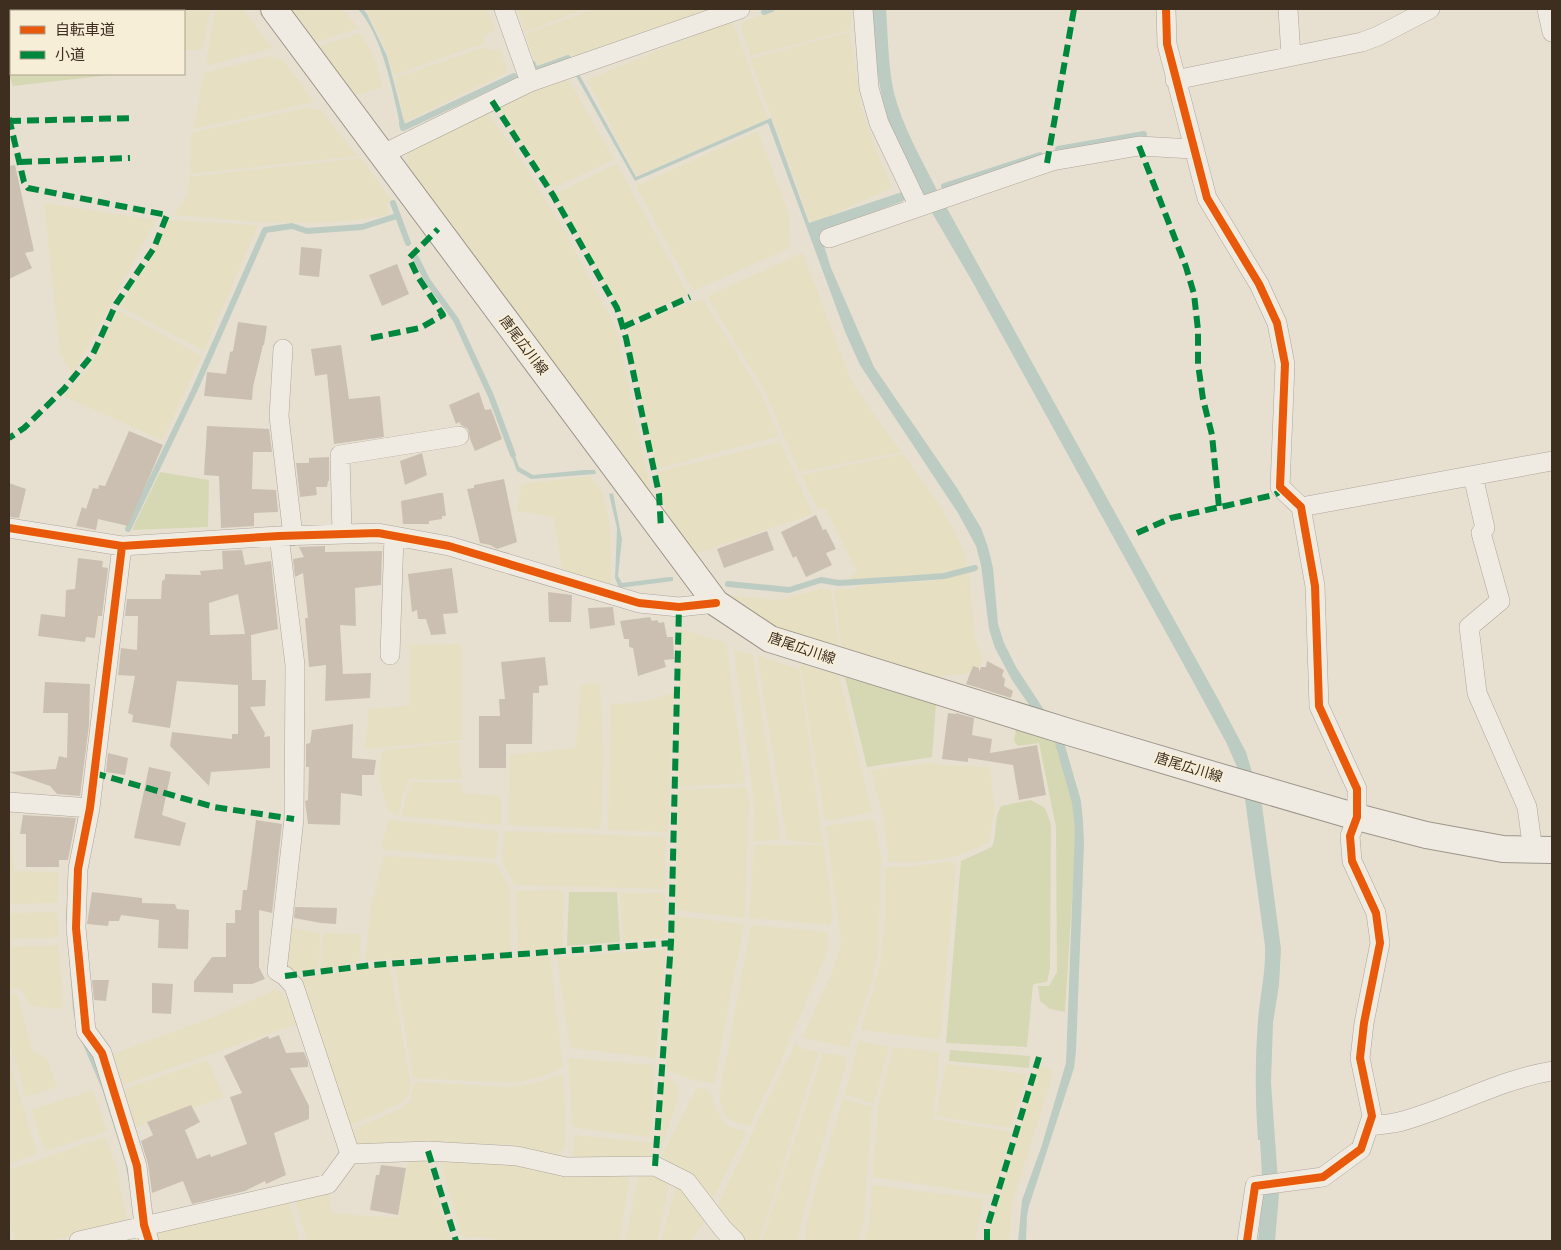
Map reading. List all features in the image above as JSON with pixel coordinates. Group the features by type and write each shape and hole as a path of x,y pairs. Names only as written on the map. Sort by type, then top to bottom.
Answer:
{"main road":[{"name":"唐尾広川線","path":"274,9 716,603 770,639 1050,726 1426,836 1503,849 1542,850"}],"street":[{"path":"504,9 530,82"},
{"path":"383,154 530,82 740,9"},
{"path":"863,9 869,88 879,123 921,206"},
{"path":"1166,9 1167,44 1207,198 1259,284 1277,323 1285,364 1280,487 1301,507 1315,586 1319,706 1357,789 1357,817 1350,836 1352,861 1376,913 1380,943 1364,1023 1360,1058 1372,1116 1361,1149 1323,1177 1254,1186 1247,1241"},
{"path":"1288,9 1291,56"},
{"path":"1175,80 1362,42 1378,36 1430,9"},
{"path":"1547,9 1552,32"},
{"path":"829,238 1052,161 1139,146 1193,150"},
{"path":"283,349 279,416 294,665 294,820 277,971 285,976 294,986 350,1154"},
{"path":"342,534 340,454 459,436"},
{"path":"1301,507 1552,461"},
{"path":"1473,476 1485,528 1481,533 1500,601 1469,628 1477,693 1528,807 1542,850"},
{"path":"9,528 122,546 286,536 378,533 449,546 639,604 679,607 716,603"},
{"path":"390,655 394,536"},
{"path":"122,546 90,808 78,869 76,928 86,1031 102,1054 136,1166 147,1233"},
{"path":"9,802 90,808"},
{"path":"1368,1126 1398,1122 1483,1090 1535,1074 1552,1071"},
{"path":"350,1154 428,1150 517,1156 566,1167 655,1166 687,1182 723,1229 735,1241"},
{"path":"79,1241 147,1233 328,1184 350,1154"}],"shaded area":[{"path":"211,9 202,50 185,50 185,10 140,10"},
{"path":"215,9 243,9 272,48 206,66"},
{"path":"285,9 342,9 359,28 311,44"},
{"path":"358,9 363,9 367,14 387,56 406,129 401,129 386,66 374,34"},
{"path":"365,9 487,9 495,30 484,36 485,43 394,75 388,55"},
{"path":"517,9 585,9 525,32"},
{"path":"595,9 713,9 576,57 571,54 537,67 525,34"},
{"path":"779,9 850,9 851,30 750,56 740,23"},
{"path":"872,9 886,9 889,62 894,93 902,119 919,156 1246,752 1262,805 1281,949 1279,985 1273,1023 1271,1083 1279,1195 1275,1241 1258,1241 1263,1193 1260,1140 1258,1140 1257,1125 1256,1065 1265,946 1244,792 1238,769 1226,742 1190,676 972,281 921,194 820,233 831,268 874,367 957,488 981,528 993,568 998,624 1004,643 1016,667 1063,739 1081,801 1084,844 1074,1068 1029,1206 1026,1241 1018,1241 1022,1200 1041,1148 1066,1063 1075,828 1072,803 1055,743 1012,680 995,648 989,629 981,565 976,546 958,513 860,365 846,334 768,123 635,181 576,76 579,74 636,177 771,118 809,223 917,187 885,113 874,54"},
{"path":"732,20 768,119 636,176 587,80"},
{"path":"850,32 861,106 892,188 815,222 809,218 750,59"},
{"path":"361,33 376,61 382,87 351,97 314,48"},
{"path":"485,47 493,51 500,49 508,72 405,122 395,78"},
{"path":"272,56 274,60 282,58 314,102 193,129 204,73"},
{"path":"569,80 614,159 552,189 499,108 533,91"},
{"path":"310,107 312,110 320,109 357,156 190,174 191,133"},
{"path":"487,112 517,153 564,229 617,330 653,501 408,173 407,154 411,150"},
{"path":"758,131 789,214 790,248 693,291 636,186"},
{"path":"361,158 392,201 386,203 390,215 315,223 260,222 174,215 188,194 189,177"},
{"path":"617,164 688,294 625,323 619,308 555,194"},
{"path":"44,203 156,220 73,374 60,354"},
{"path":"168,220 258,225 204,351 120,306 149,261"},
{"path":"803,253 851,380 902,452 799,472 765,391 707,296"},
{"path":"703,299 761,393 779,436 656,469 627,330 667,311"},
{"path":"118,310 202,356 162,440 63,396 88,370"},
{"path":"780,442 813,514 695,554 667,517 657,472"},
{"path":"512,448 519,467 533,475 584,470 595,470 596,474 531,479 517,471 509,449"},
{"path":"903,454 939,504 965,553 968,566 927,577 850,581 851,575 857,572 825,508 818,509 801,475"},
{"path":"590,476 603,492 610,526 611,585 563,575 554,517 516,511 522,484"},
{"path":"613,493 622,539 618,576 622,583 669,577 673,577 673,581 619,588 615,578 617,528 609,494"},
{"path":"969,572 975,637 984,661 973,673 941,676 924,683 843,657 834,589 850,589 864,585 932,581"},
{"path":"820,589 831,590 840,655 765,622 740,606 728,595 778,600"},
{"path":"680,629 726,643 745,783 676,787"},
{"path":"462,644 462,740 365,749 369,709 410,706 409,645"},
{"path":"734,650 753,655 781,840 753,841 755,810"},
{"path":"757,655 799,669 823,844 787,840"},
{"path":"800,664 839,675 872,812 831,820 824,818"},
{"path":"600,683 604,755 601,829 508,825 510,755 576,748 581,685"},
{"path":"674,693 668,832 608,830 611,704 643,702"},
{"path":"460,742 461,779 409,779 398,816 387,808 380,782 381,753 387,750"},
{"path":"931,763 990,767 995,809 989,842 953,857 917,862 889,862 883,815 870,770"},
{"path":"411,782 461,783 463,793 501,796 501,825 402,816"},
{"path":"746,787 749,803 745,918 675,910 678,790"},
{"path":"9,814 14,871 59,872 57,903 9,904"},
{"path":"78,818 81,819 80,1028 104,1083 128,1162 133,1203 125,1162 102,1089 78,1033 73,1010 66,916 69,871"},
{"path":"874,819 881,857 878,953 873,979 849,1047 802,1038 833,970 841,943 826,826"},
{"path":"389,820 498,831 496,859 381,849"},
{"path":"504,831 666,837 665,889 515,885 502,861"},
{"path":"754,845 824,845 833,914 830,925 749,918"},
{"path":"384,856 496,863 510,889 511,952 365,961 371,907"},
{"path":"953,861 956,865 940,1039 861,1030 881,961 885,914 885,867 908,867"},
{"path":"564,890 562,948 518,951 515,891"},
{"path":"620,893 665,893 666,938 623,942"},
{"path":"57,912 59,937 9,939 9,913"},
{"path":"674,916 744,924 714,1084 690,1079 666,1070"},
{"path":"751,925 827,932 828,945 825,958 775,1074 750,1126 731,1121 724,1114 720,1101"},
{"path":"286,926 320,934 319,968 287,973"},
{"path":"323,933 361,934 359,962 321,970"},
{"path":"59,945 63,1009 29,1006 21,988 9,989 9,947"},
{"path":"666,949 656,1058 570,1048 557,957"},
{"path":"550,955 563,1067 547,1075 516,1083 413,1078 395,967"},
{"path":"390,966 411,1085 408,1097 401,1103 349,1126 301,982 302,979 318,975"},
{"path":"276,989 283,993 292,1008 297,1024 117,1087 112,1054 214,1017"},
{"path":"17,994 33,1051 47,1058 57,1087 26,1097 9,1041 9,995"},
{"path":"859,1041 889,1047 874,1104 845,1094"},
{"path":"795,1044 804,1049 819,1052 759,1241 739,1241 714,1213"},
{"path":"893,1047 940,1052 933,1119 1012,1132 994,1195 873,1177 878,1107"},
{"path":"823,1053 843,1056 847,1059 812,1179 797,1241 762,1241"},
{"path":"569,1058 654,1065 652,1137 575,1128 572,1123"},
{"path":"208,1060 224,1097 130,1129 118,1091"},
{"path":"9,1061 38,1154 9,1163"},
{"path":"946,1064 1027,1074 1011,1128 936,1116"},
{"path":"1038,1065 1054,1071 1013,1201 1009,1241 990,1241 989,1232"},
{"path":"563,1074 565,1150 559,1152 558,1157 532,1153 512,1145 432,1142 355,1146 350,1131 402,1108 410,1101 415,1082 512,1087 535,1083"},
{"path":"663,1076 678,1084 679,1097 659,1153"},
{"path":"697,1088 710,1090 716,1108 723,1121 729,1127 747,1132 710,1204 690,1174 667,1161 662,1155"},
{"path":"93,1090 107,1131 45,1151 31,1110"},
{"path":"843,1098 872,1107 864,1220 858,1241 804,1241 810,1208"},
{"path":"574,1135 652,1143 651,1162 573,1164"},
{"path":"105,1137 117,1167 127,1223 50,1241 15,1241 9,1220 9,1170"},
{"path":"409,1155 425,1155 451,1241 307,1241 295,1200 329,1193 331,1213 398,1218"},
{"path":"439,1157 630,1173 620,1241 509,1241 479,1237 463,1238"},
{"path":"649,1176 667,1180 670,1183 657,1241 625,1241 638,1177"},
{"path":"677,1183 706,1220 691,1241 661,1241"},
{"path":"872,1185 984,1199 975,1241 864,1241 869,1223"},
{"path":"289,1203 300,1241 153,1241 150,1232"}],"green space":[{"path":"9,68 10,75 110,75 13,86 9,75"},
{"path":"160,472 209,480 208,527 132,530"},
{"path":"845,677 936,704 932,757 867,767"},
{"path":"1016,729 1057,741 1077,819 1065,1012 1050,1009 1040,1001 1038,986 1049,986 1057,972 1056,827 1039,743 1018,746 1014,741"},
{"path":"1031,800 1045,808 1051,824 1050,968 1047,982 1033,984 1027,1047 946,1043 961,861 992,847 997,816 1001,806"},
{"path":"569,892 617,892 620,942 567,946"},
{"path":"950,1050 1030,1056 1029,1068 949,1061"}],"building":[{"path":"15,165 34,251 25,253 32,268 9,279 9,166"},
{"path":"301,247 322,249 319,277 299,275"},
{"path":"397,264 409,294 382,306 369,275"},
{"path":"238,322 267,326 253,387 252,400 204,396 207,372 226,374 230,352 233,351"},
{"path":"341,345 349,399 380,396 384,437 334,444 327,374 315,376 311,349"},
{"path":"479,392 485,410 491,409 502,439 475,451 468,429 459,422 456,424 449,405"},
{"path":"207,426 269,429 272,452 253,452 252,489 276,490 278,512 254,513 254,526 221,528 219,476 204,475"},
{"path":"129,431 163,445 128,526 98,519 96,530 76,526 82,507 86,509 93,488 98,489 99,485 105,486"},
{"path":"422,453 427,475 405,485 400,461"},
{"path":"329,457 329,481 327,487 316,487 317,495 300,497 296,463 309,463 309,458"},
{"path":"504,479 517,542 497,549 480,543 467,489 474,488 474,485"},
{"path":"9,483 26,489 19,518 9,517"},
{"path":"443,493 446,516 442,516 442,519 429,521 429,524 403,524 401,501"},
{"path":"816,515 823,530 826,529 836,549 826,553 832,565 806,577 796,556 793,558 781,532"},
{"path":"767,531 774,550 724,568 717,549"},
{"path":"325,546 325,552 382,551 381,585 355,588 356,626 340,625 343,674 371,673 370,698 325,701 326,665 309,667 305,618 308,618 303,573 295,577 293,559 304,557 299,547"},
{"path":"242,550 245,565 271,561 278,629 251,635 252,680 266,680 265,706 250,707 265,733 264,737 270,736 270,768 211,772 209,786 170,746 172,732 232,739 232,734 238,734 238,685 177,681 170,728 132,722 133,715 128,713 135,676 118,675 121,648 137,650 138,616 125,616 127,599 161,599 162,581 165,579 165,574 201,575 200,571 223,569 222,551","holes":["238,594 245,634 210,635 209,603"]},
{"path":"78,558 103,561 102,567 108,568 102,616 98,616 95,638 86,637 85,642 38,636 41,614 65,617 66,590 75,589"},
{"path":"452,568 458,613 443,614 446,634 431,635 426,619 418,619 417,610 412,612 408,574"},
{"path":"548,592 572,595 571,622 549,622"},
{"path":"613,607 615,625 590,629 588,608"},
{"path":"650,617 652,621 664,622 667,637 673,637 674,659 664,660 666,667 638,676 633,648 629,647 629,639 624,639 620,621"},
{"path":"545,657 548,685 539,686 539,693 533,693 532,744 506,744 506,768 479,768 479,716 500,716 499,699 505,699 501,662"},
{"path":"987,661 1004,670 1002,676 1005,679 1004,686 1013,691 1011,698 966,684 973,666 979,668 979,672 981,667 986,667"},
{"path":"45,682 90,684 89,725 80,796 57,794 50,786 9,772 56,769 59,756 67,758 68,713 43,713"},
{"path":"948,713 956,713 974,718 972,735 992,739 990,753 1037,745 1046,795 1019,800 1013,765 968,758 968,762 942,759"},
{"path":"353,724 352,758 376,760 374,775 362,775 362,796 341,793 340,825 308,824 305,801 308,800 309,767 306,767 306,744 310,743 312,730"},
{"path":"108,753 128,758 125,775 106,772"},
{"path":"149,767 171,772 162,815 186,823 180,846 134,838"},
{"path":"23,815 76,818 68,860 59,860 59,867 26,867 26,834 20,834"},
{"path":"256,820 282,824 272,913 259,910 259,967 265,979 252,984 233,984 233,993 194,992 194,981 212,957 226,957 226,923 235,923 235,910 241,910 243,890 247,890"},
{"path":"92,892 142,898 142,903 175,904 177,909 189,910 188,949 158,948 159,920 121,915 119,921 109,921 108,926 87,924"},
{"path":"295,907 337,908 336,924 294,918"},
{"path":"92,980 109,980 106,1001 94,1000"},
{"path":"152,983 173,984 171,1014 152,1013"},
{"path":"279,1035 286,1053 304,1052 308,1062 308,1067 290,1068 309,1106 309,1119 274,1133 286,1175 266,1184 265,1181 245,1191 192,1204 183,1181 152,1193 148,1164 141,1141 153,1135 147,1122 191,1105 200,1122 185,1130 197,1159 210,1154 211,1157 247,1144 230,1097 242,1093 224,1056 268,1036 269,1039"},
{"path":"381,1165 406,1168 398,1215 370,1210 376,1175 379,1175"}],"waterway":[{"path":"764,12 772,9"},
{"path":"533,64 535,70 568,58"},
{"path":"402,124 403,128 514,76"},
{"path":"1058,149 1144,134"},
{"path":"944,186 1040,155"},
{"path":"393,203 408,243"},
{"path":"128,529 195,389 265,230 292,226 307,231 362,227 397,216"},
{"path":"416,258 427,280 456,320 491,396 513,455"},
{"path":"728,584 789,590 821,580 839,583 944,576 975,568"}],"marked path":[{"path":"1047,163 1074,9"},
{"path":"492,101 553,195 617,308 626,338 659,494 661,529"},
{"path":"9,118 24,182 28,188 167,215 154,248 116,304 93,354 64,389 24,428 9,438"},
{"path":"9,121 135,118"},
{"path":"1139,146 1186,267 1194,294 1198,330 1198,364 1203,399 1212,435 1219,507"},
{"path":"20,162 130,158"},
{"path":"371,338 420,328 443,315 418,277 409,258 438,229"},
{"path":"623,327 690,297"},
{"path":"1137,533 1171,518 1274,495 1283,490"},
{"path":"655,1166 671,943 679,607"},
{"path":"94,773 214,807 294,819"},
{"path":"285,976 373,965 671,943"},
{"path":"987,1241 987,1228 1039,1057"},
{"path":"428,1151 456,1241"}],"cycle path":[{"path":"1166,9 1167,44 1207,198 1259,284 1277,323 1285,364 1280,487 1301,507 1315,586 1319,706 1357,789 1357,817 1350,836 1352,861 1376,913 1380,943 1364,1023 1360,1058 1372,1116 1361,1149 1323,1177 1255,1186 1247,1241"},
{"path":"9,528 122,546 279,536 378,533 449,546 639,603 679,607 716,603"},
{"path":"122,546 90,808 78,869 76,928 86,1031 102,1053 137,1166 144,1225 149,1241"}]}
